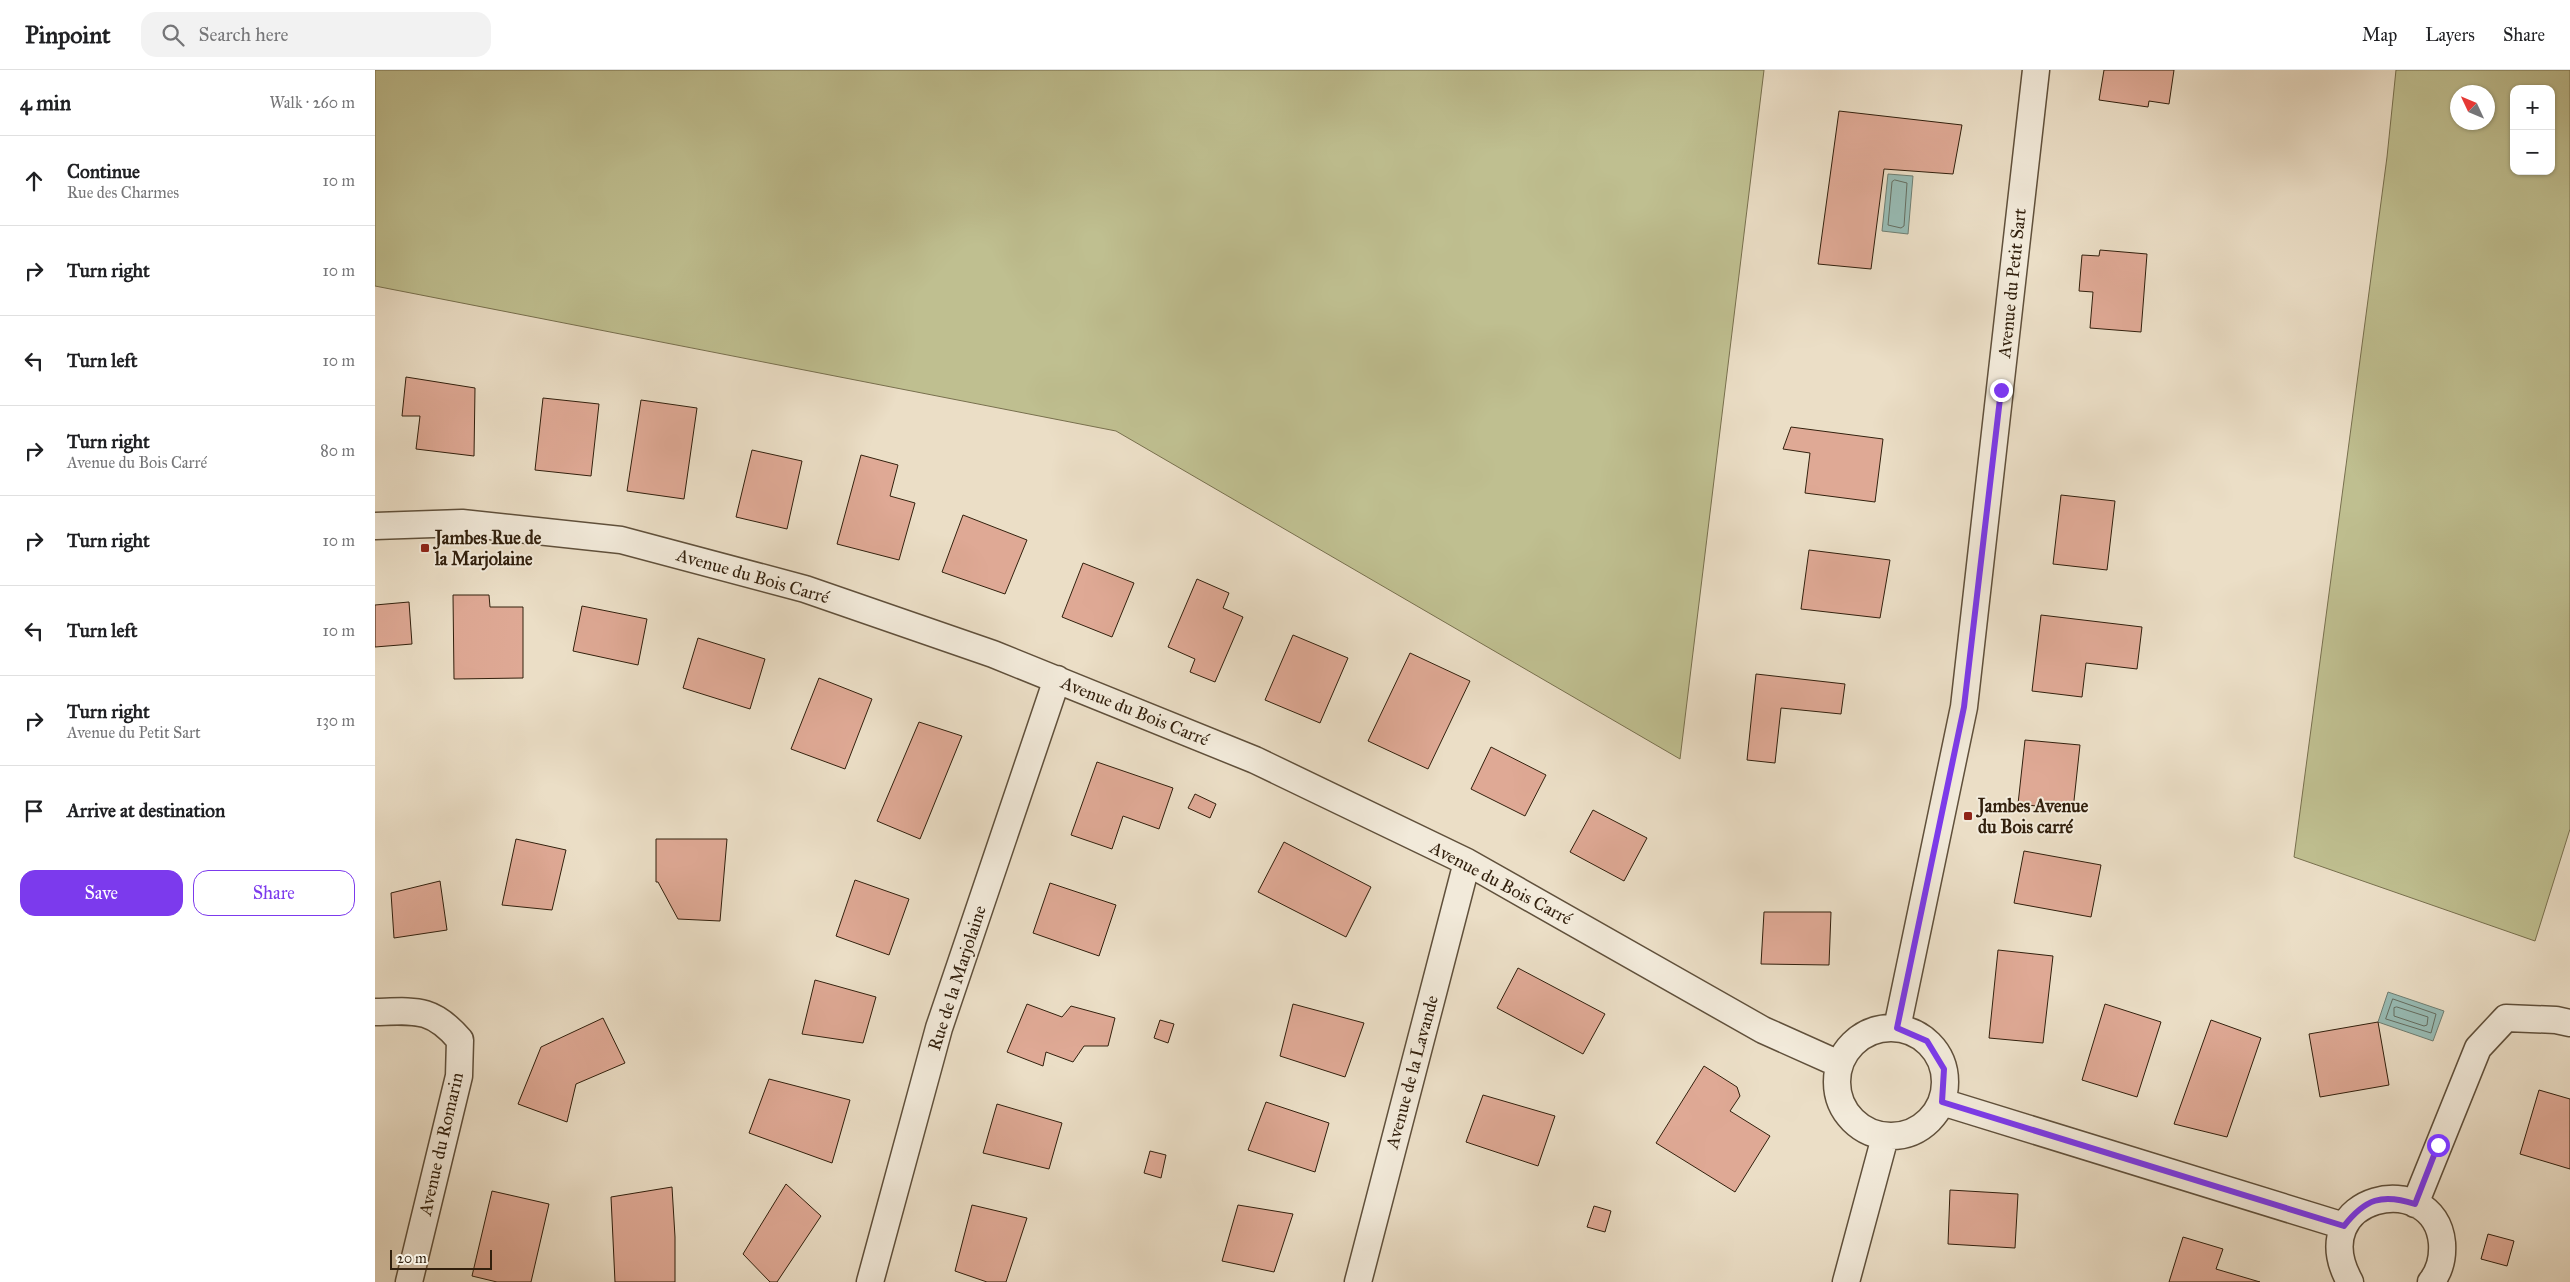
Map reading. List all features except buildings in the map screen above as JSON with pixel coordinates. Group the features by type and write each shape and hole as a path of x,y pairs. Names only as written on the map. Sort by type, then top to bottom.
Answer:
{"street":[{"name":"Avenue du Petit Sart","path":"1897,1028 1964,707 2036,70"},
{"name":"Avenue du Bois Carré","path":"375,526 462,524 621,540 805,588 993,654 1255,760 1467,862 1763,1030 1839,1064"},
{"name":"Rue de la Marjolaine","path":"870,1282 939,1028 1057,679"},
{"name":"Avenue de la Lavande","path":"1358,1282 1467,862"},
{"name":"Avenue du Romarin","path":"375,1012 421,1011 445,1023 460,1040 459,1076 409,1282"},
{"path":"2415,1204 2478,1048 2506,1018 2556,1020 2570,1023"},
{"path":"1897,1028 1927,1041 1944,1069 1942,1102 1929,1122 1909,1134 1885,1137 1855,1124 1837,1096 1839,1064 1852,1043 1873,1031 1897,1028"},
{"path":"1942,1102 2344,1226"},
{"path":"1846,1282 1885,1137"},
{"path":"2350,1282 2341,1266 2339,1246 2344,1226 2357,1210 2375,1200 2395,1198 2415,1204 2431,1216 2441,1234 2443,1254 2437,1274 2431,1282"}],"green space":[{"path":"375,70 1764,70 1680,759 1116,431 375,286"},
{"path":"2396,70 2570,70 2570,829 2535,941 2294,857 2387,157"}],"water":[{"path":"1888,174 1913,176 1908,234 1882,231"},
{"path":"2388,992 2444,1011 2433,1041 2378,1022"}],"place":[{"name":"Jambes Rue de la Marjolaine","path":"425,548"},
{"name":"Jambes Avenue du Bois carré","path":"1968,816"}],"route":[{"path":"2001,390 1964,707 1897,1028 1927,1041 1944,1069 1942,1102 2344,1226 2357,1210 2375,1200 2395,1198 2415,1204 2438,1145"}]}
